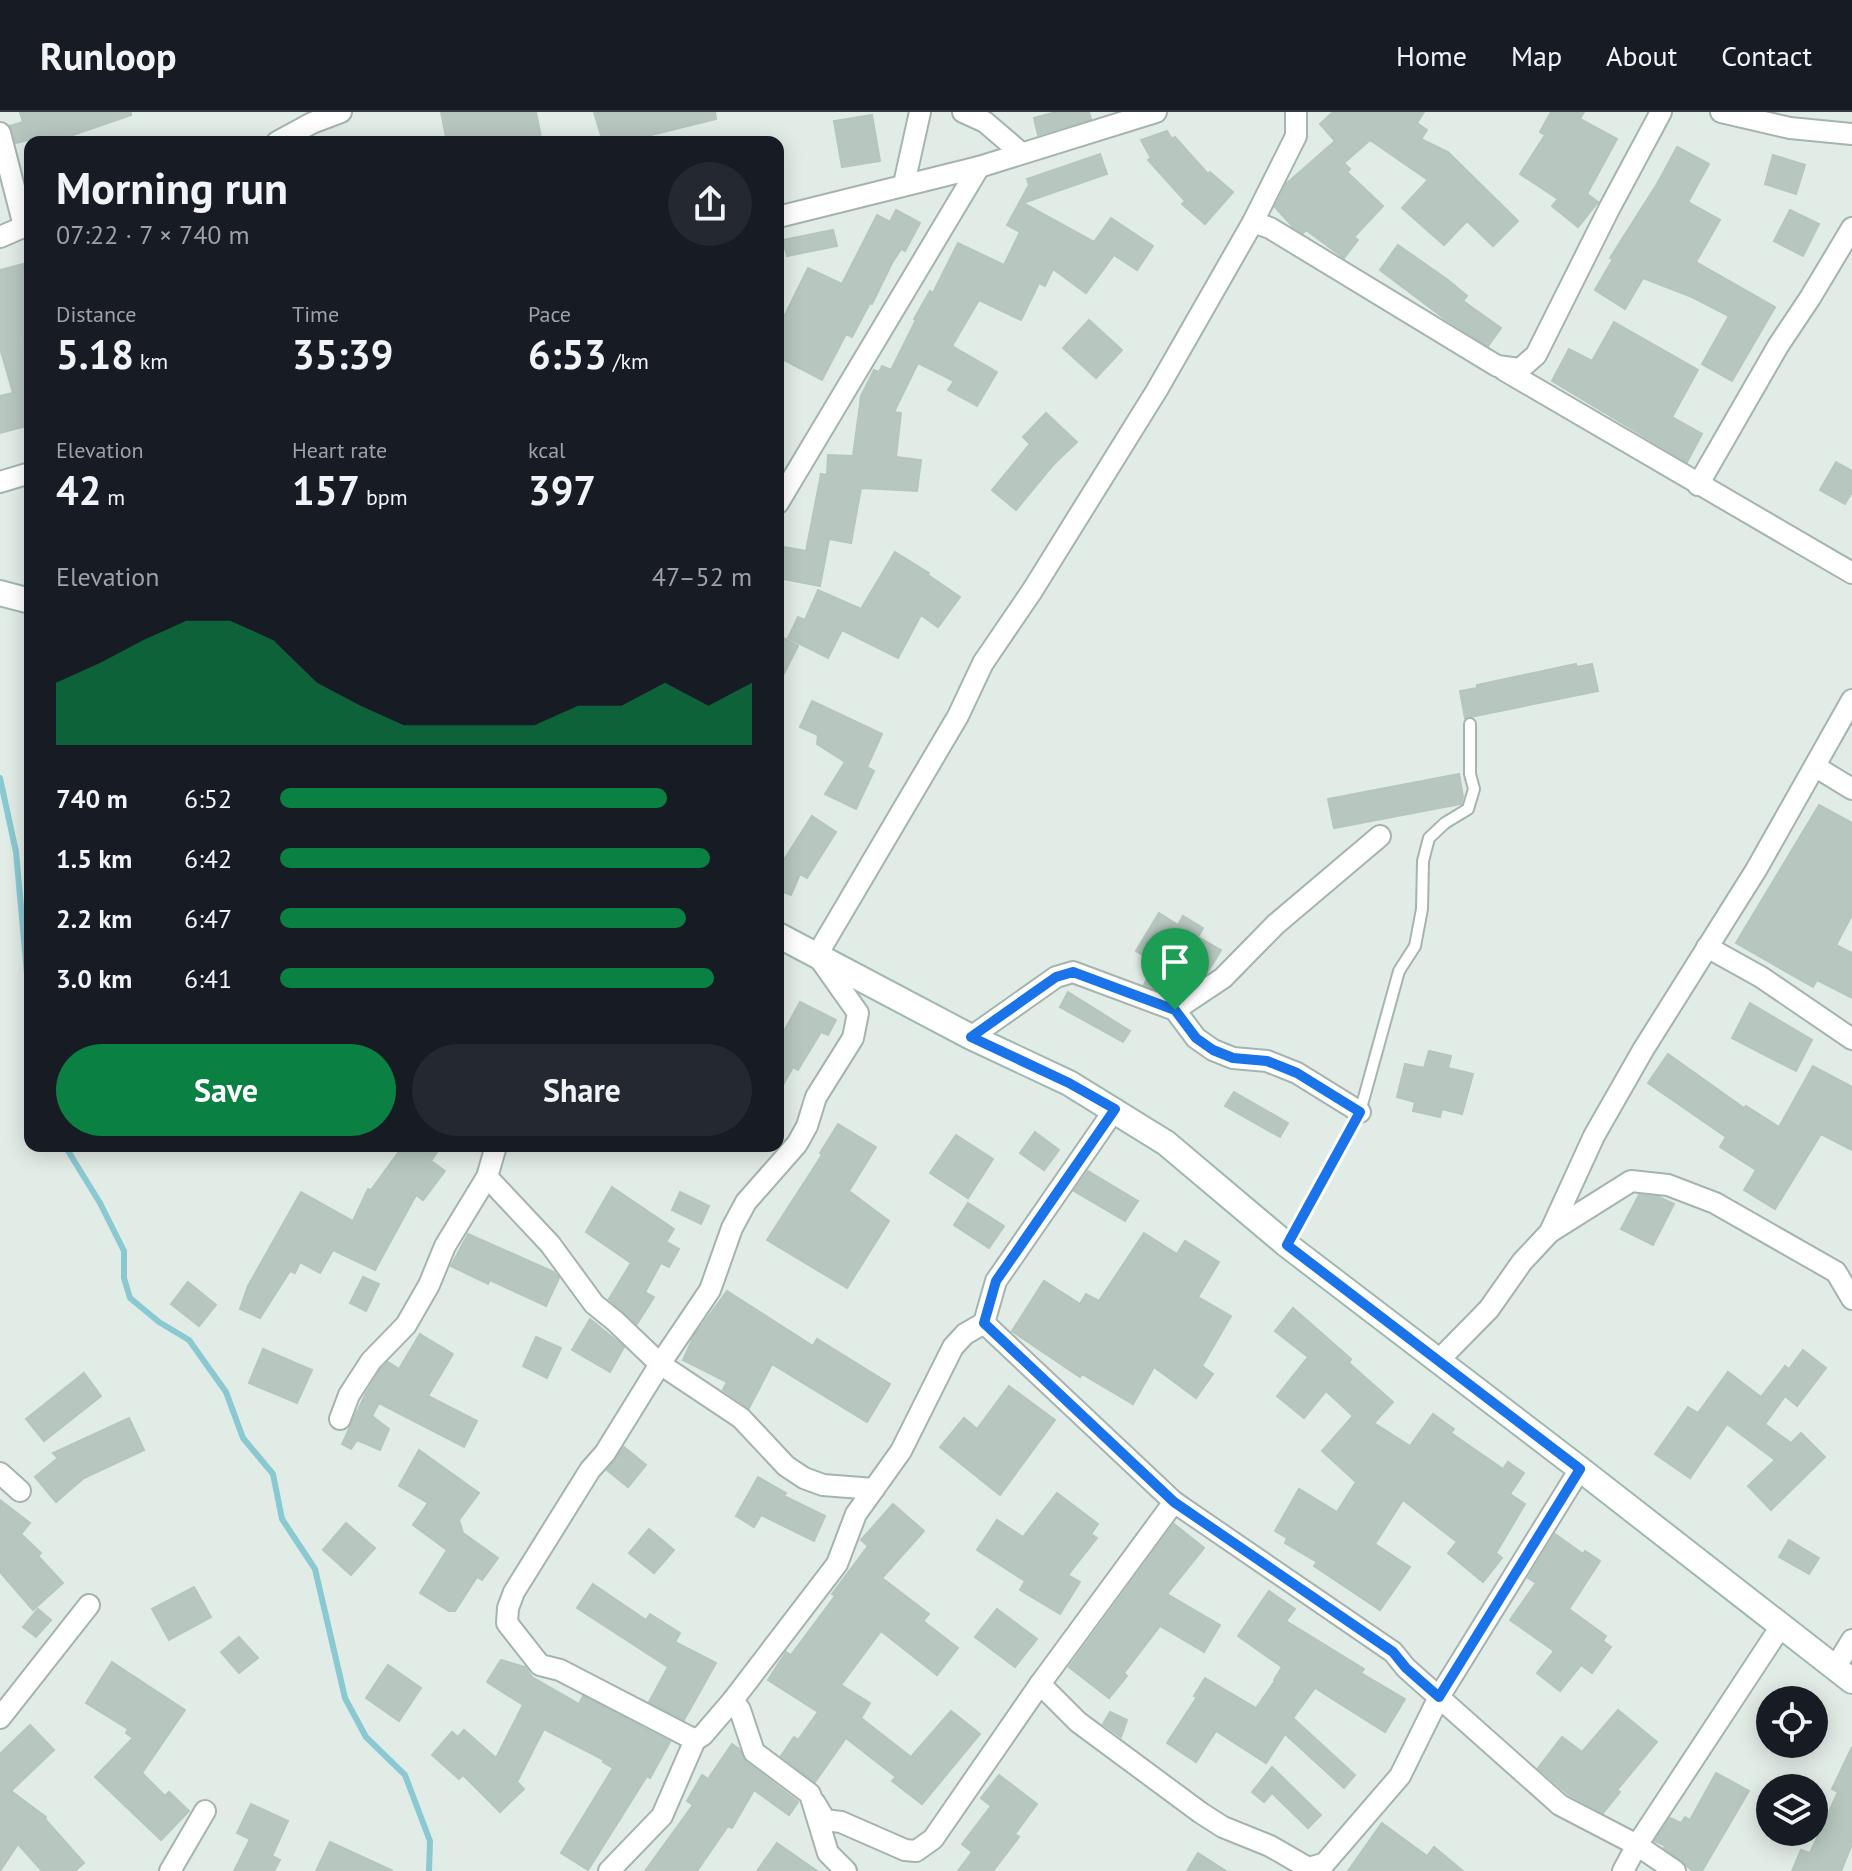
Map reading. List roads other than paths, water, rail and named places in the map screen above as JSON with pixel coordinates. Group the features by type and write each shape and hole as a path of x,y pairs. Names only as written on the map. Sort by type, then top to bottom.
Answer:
{"main road":[{"path":"784,938 971,1037 1069,1083 1166,1143 1287,1245 1844,1674"}],"street":[{"path":"288,136 341,112"},
{"path":"904,184 920,112"},
{"path":"963,112 985,122 1021,153"},
{"path":"784,215 979,167 1156,112"},
{"path":"695,1740 560,1670 540,1665 507,1623 508,1608 514,1592 710,1290 732,1228 746,1202 797,1144 807,1126 816,1097 853,1038 858,1013 817,955 958,716 983,663 1032,591 1149,403 1253,222 1296,136 1296,112"},
{"path":"1497,366 1520,369 1536,355 1661,112"},
{"path":"1721,112 1790,128 1852,134"},
{"path":"0,133 24,215"},
{"path":"784,493 979,167"},
{"path":"1253,222 1270,228 1497,366 1852,573"},
{"path":"0,237 24,226"},
{"path":"1698,485 1778,346 1852,228"},
{"path":"0,482 24,475"},
{"path":"1550,1232 1594,1136 1643,1050 1756,870 1852,700"},
{"path":"1816,767 1852,789"},
{"path":"1175,1010 1223,978 1276,924 1380,836"},
{"path":"1707,947 1761,977 1852,1039"},
{"path":"971,1037 1056,977 1073,972 1175,1010 1196,1038 1213,1050 1233,1058 1267,1061 1297,1073 1360,1112"},
{"path":"609,1871 662,1816 695,1740 733,1700 837,1564 856,1514 901,1451 953,1347 965,1334 984,1323 996,1281 1115,1109"},
{"path":"340,1419 349,1395 371,1361 406,1325 429,1285 445,1246 487,1177 494,1152"},
{"path":"487,1177 550,1244 594,1304 660,1364 741,1418 786,1466 804,1478 823,1485 874,1489"},
{"path":"1437,1362 1489,1309 1522,1262 1550,1232 1631,1181 1668,1185 1715,1203 1836,1272 1852,1299"},
{"path":"984,1323 1174,1502 1393,1652 1406,1668 1560,1805 1637,1845 1675,1871"},
{"path":"1040,1684 1078,1722 1223,1827 1270,1846 1308,1868 1320,1867 1400,1776 1439,1697 1580,1469"},
{"path":"0,1473 20,1491"},
{"path":"733,1700 740,1710 754,1752 810,1794 825,1820 841,1822 905,1850 916,1851 933,1839 1040,1684 1174,1502"},
{"path":"0,1718 89,1605"},
{"path":"1623,1871 1781,1626"},
{"path":"1844,1674 1852,1640"},
{"path":"810,1794 828,1853 846,1871"},
{"path":"170,1871 205,1811"}],"lane":[{"path":"1287,1245 1360,1112 1399,971 1415,946 1422,909 1423,861 1429,838 1445,823 1468,809 1474,789 1470,774 1470,724"}],"waterway":[{"path":"0,778 16,852 24,940"},
{"path":"69,1152 100,1203 124,1251 124,1278 130,1298 159,1322 189,1340 226,1392 243,1438 273,1474 282,1519 315,1569 345,1698 366,1737 405,1775 430,1841 429,1871"}]}
